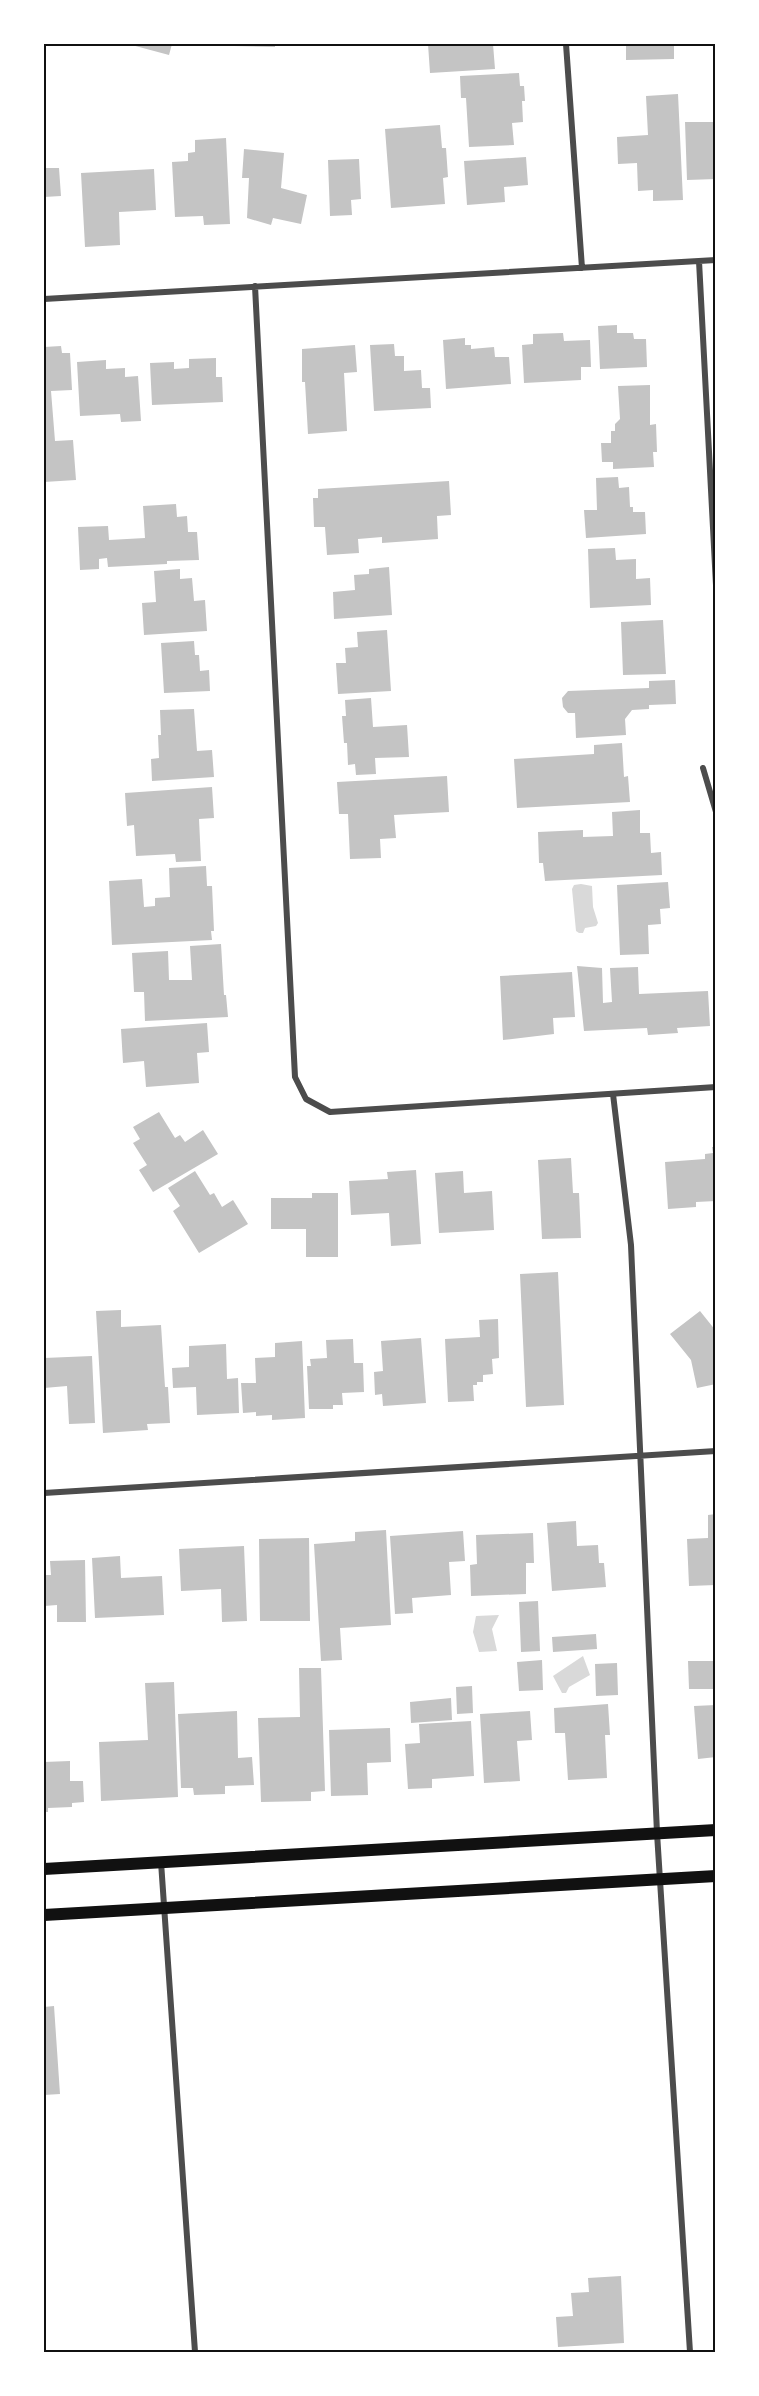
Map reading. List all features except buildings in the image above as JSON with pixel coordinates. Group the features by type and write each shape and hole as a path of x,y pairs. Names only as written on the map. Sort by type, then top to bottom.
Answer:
{"main road":[{"path":"44,1869 161,1860 716,1830"},
{"path":"44,1915 716,1876"}],"street":[{"path":"566,44 582,268"},
{"path":"44,299 716,260"},
{"path":"699,261 716,585"},
{"path":"255,286 295,1077 306,1099 330,1112 716,1087"},
{"path":"703,768 716,812"},
{"path":"613,1094 631,1245 657,1833 690,2352"},
{"path":"44,1493 716,1451"},
{"path":"161,1860 195,2352"}],"shaded area":[{"path":"574,885 592,886 593,907 598,923 596,926 585,928 583,933 579,933 576,931 572,889"},
{"path":"499,1615 492,1629 497,1651 479,1652 473,1632 476,1616"},
{"path":"583,1656 590,1675 569,1687 566,1693 562,1693 553,1676"}]}
